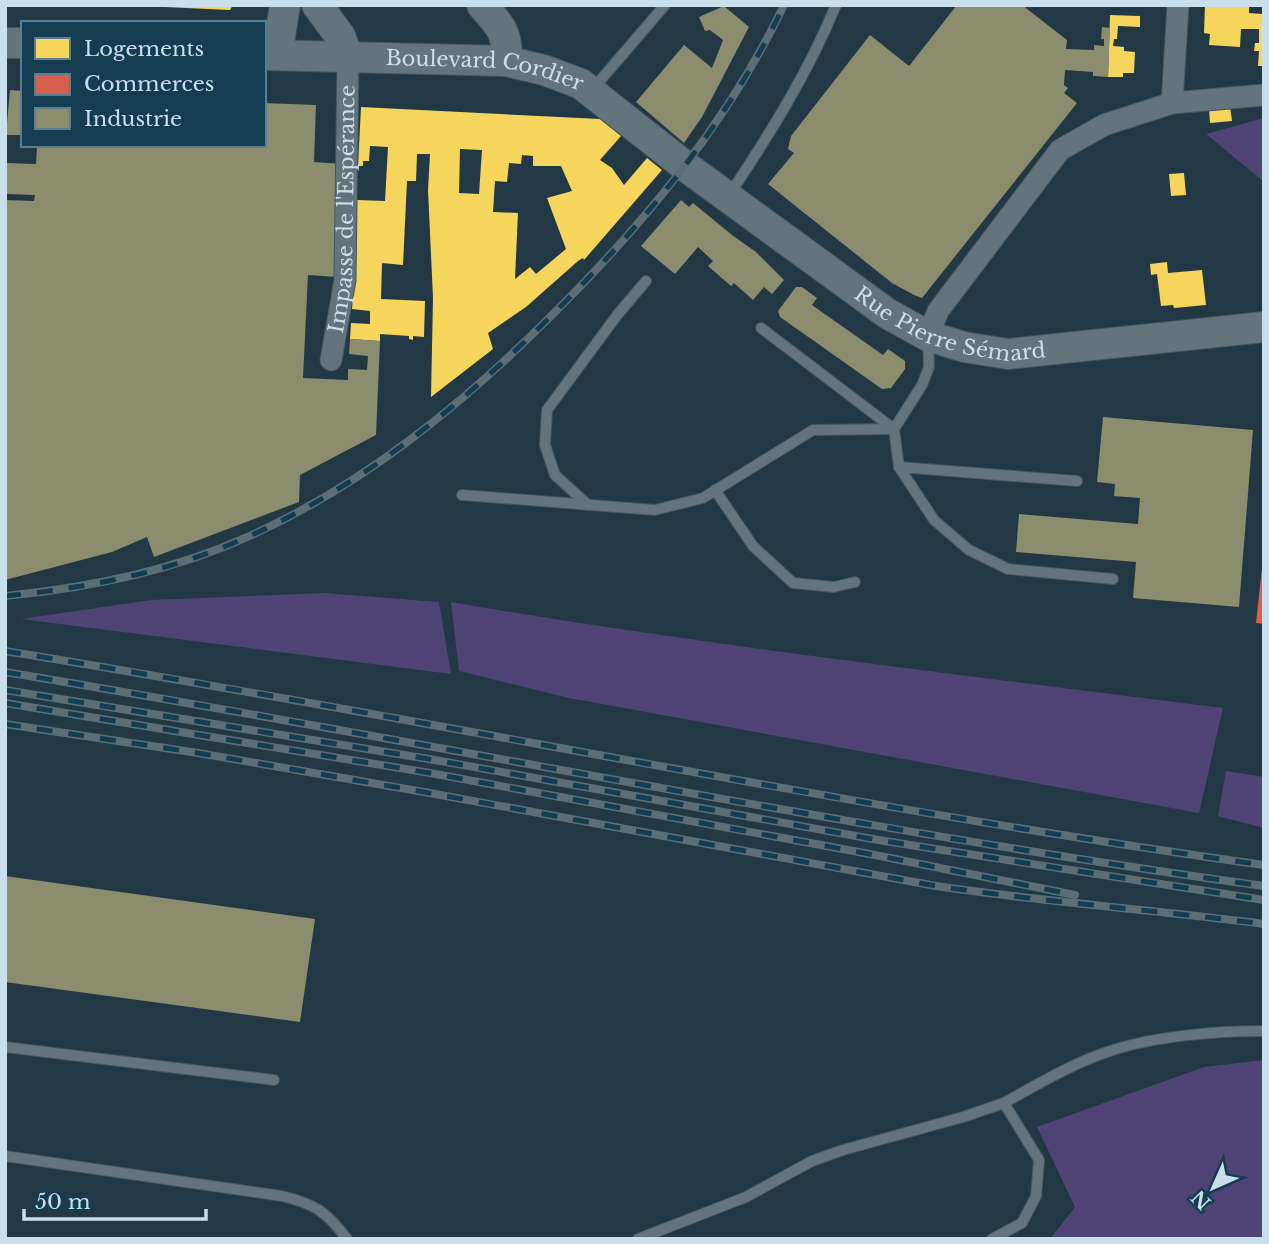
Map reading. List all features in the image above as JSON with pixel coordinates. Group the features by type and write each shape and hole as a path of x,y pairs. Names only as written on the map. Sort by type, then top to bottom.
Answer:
{"main road":[{"path":"271,55 285,5"},
{"path":"317,5 340,36 348,58"},
{"path":"482,5 500,26 508,44 506,61"},
{"name":"Boulevard Cordier","path":"271,55 506,61 544,70 581,84 680,161"},
{"name":"Rue Pierre Sémard","path":"680,161 888,314 928,335 964,347 1008,354 1264,327"}],"street":[{"path":"1172,103 1178,5"},
{"name":"Impasse de l'Espérance","path":"331,360 345,280 348,58"},
{"path":"928,335 938,311 1060,150 1104,125 1172,103 1264,95"}],"lane":[{"path":"591,92 665,5"},
{"path":"727,197 773,130 819,47 836,5"},
{"path":"588,505 555,475 545,445 547,410 618,314 646,281"},
{"path":"761,328 894,429"},
{"path":"928,335 929,367 922,385 894,429 899,467 934,520 969,550 1008,569 1113,579"},
{"path":"462,495 655,510 703,498 813,430 894,429"},
{"path":"899,467 1077,481"},
{"path":"715,490 753,546 793,583 834,587 855,582"},
{"path":"638,1239 746,1197 812,1161 963,1118 1004,1102 1062,1072 1111,1051 1206,1034 1264,1031"},
{"path":"5,1047 274,1080"},
{"path":"992,1239 1022,1223 1036,1196 1039,1160 1004,1102"},
{"path":"5,1156 282,1196 309,1203 324,1211 347,1239"}],"shaded area":[{"path":"1264,118 1264,182 1206,134"},
{"path":"324,593 439,602 451,674 21,619 151,600"},
{"path":"451,602 740,646 1223,708 1199,813 569,698 459,671"},
{"path":"1226,771 1264,777 1264,828 1218,816"},
{"path":"1264,1060 1264,1239 1050,1239 1075,1207 1037,1127 1204,1067"}],"building: Logements":[{"path":"165,5 233,5 230,10"},
{"path":"1205,5 1238,5 1249,7 1249,13 1262,14 1264,66 1258,66 1259,51 1254,51 1255,43 1259,43 1259,29 1241,29 1240,47 1209,45 1210,34 1204,33"},
{"path":"1110,15 1140,16 1140,27 1118,26 1117,39 1114,39 1113,46 1135,52 1134,73 1123,73 1123,77 1108,77"},
{"path":"1230,106 1232,121 1210,123 1209,109"},
{"path":"361,107 600,119 621,136 600,160 612,168 624,185 647,158 662,170 584,260 583,258 578,261 526,307 488,333 493,349 431,397 433,298 428,190 430,154 417,154 416,181 407,181 403,265 382,263 381,299 425,301 424,337 413,336 413,340 409,339 409,336 380,334 380,341 350,339 351,323 370,324 370,311 352,309 357,200 385,201 388,147 370,146 369,161 363,161 363,166 358,166","holes":["460,149 482,150 479,194 459,193","522,155 533,156 533,166 561,166 572,191 547,198 566,249 536,274 530,267 515,279 518,213 493,212 495,181 507,182 509,163 521,164"]},
{"path":"1184,173 1186,195 1171,196 1169,174"},
{"path":"1167,262 1168,273 1202,270 1206,305 1174,308 1173,305 1161,306 1157,274 1151,275 1150,264"}],"building: Commerces":[{"path":"1264,568 1264,624 1256,623"}],"building: Industrie":[{"path":"957,5 1022,5 1067,40 1066,49 1094,50 1094,45 1104,46 1104,39 1101,39 1102,27 1110,28 1108,77 1093,76 1093,72 1065,70 1064,85 1068,88 1064,93 1077,103 922,298 892,283 768,184 794,153 788,149 791,136 870,35 909,66"},
{"path":"724,6 749,27 702,117 684,143 636,102 684,45 712,68 723,40 710,30 705,31 699,17"},
{"path":"10,90 21,91 21,135 6,135"},
{"path":"266,103 316,105 314,162 342,164 337,277 308,275 303,378 348,380 348,369 367,370 368,356 349,354 350,339 380,341 376,435 300,475 299,502 154,557 147,537 112,552 5,580 5,200 34,201 35,195 5,194 5,163 36,164 37,148 32,148 266,147"},
{"path":"681,200 689,207 693,203 756,252 784,280 772,294 764,287 753,300 734,283 731,286 708,266 713,261 698,247 675,274 641,246"},
{"path":"796,287 802,287 817,298 812,305 883,355 888,349 905,361 905,369 891,388 882,389 780,317 778,311"},
{"path":"1103,417 1253,430 1239,607 1133,598 1136,562 1016,552 1019,514 1138,524 1140,498 1114,496 1115,484 1097,482"},
{"path":"5,876 315,919 300,1022 5,982"}],"railway":[{"path":"5,596 128,577 216,550 288,517 329,494 408,441 446,412 517,349 585,281 650,209 681,171 737,91 784,5"},
{"path":"5,651 948,817 1264,865"},
{"path":"5,672 948,838 1264,886"},
{"path":"5,690 435,760 878,840 1264,900"},
{"path":"5,703 430,773 875,855 1075,895"},
{"path":"5,724 198,753 424,792 936,886 1264,924"}]}
